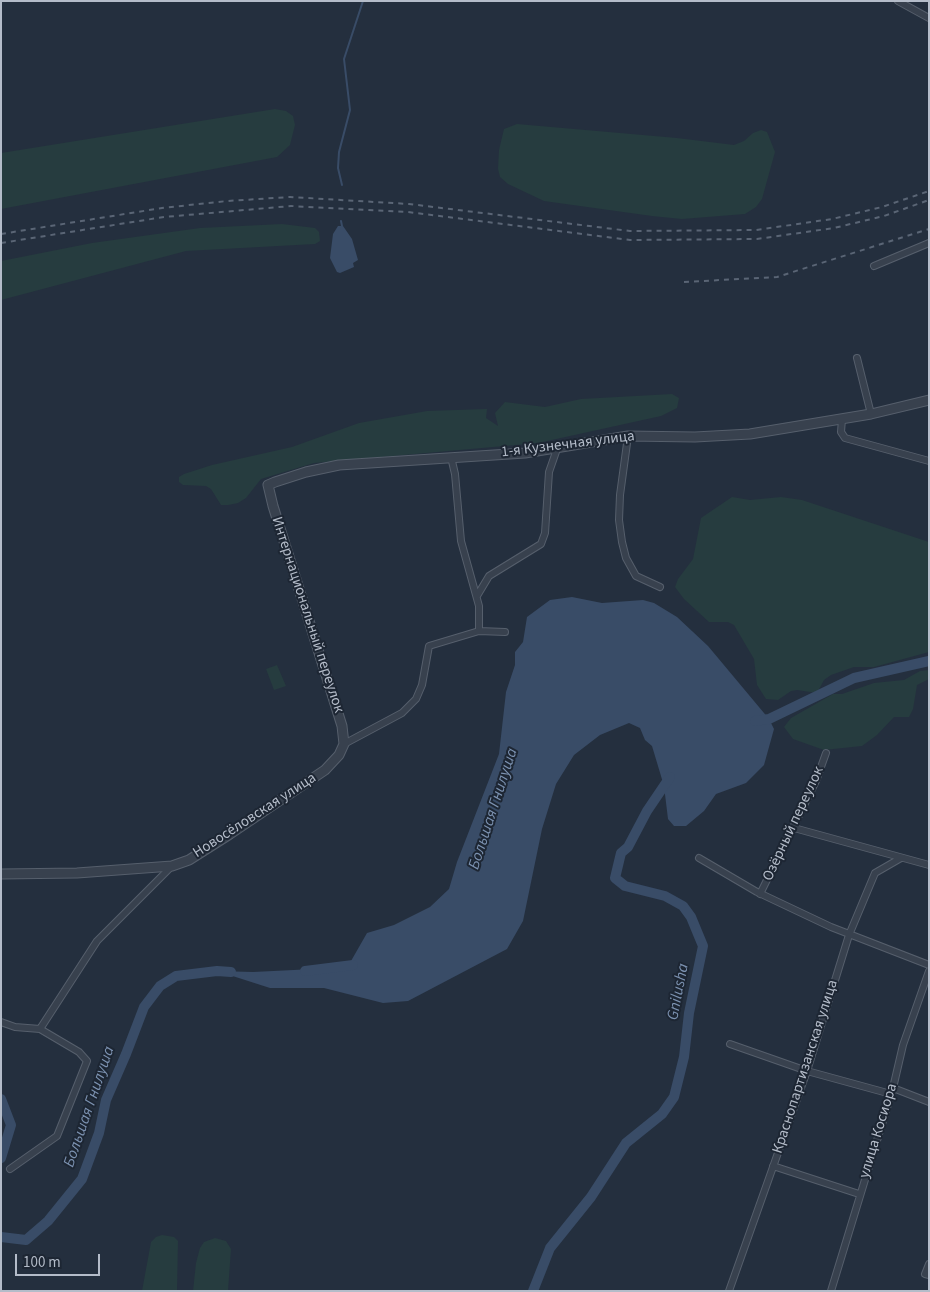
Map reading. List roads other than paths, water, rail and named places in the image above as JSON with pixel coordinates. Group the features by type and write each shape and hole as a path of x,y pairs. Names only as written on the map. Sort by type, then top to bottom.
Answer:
{"street":[{"path":"898,1 929,18"},
{"path":"874,266 929,243"},
{"path":"857,358 871,414"},
{"name":"1-я Кузнечная улица","path":"268,485 286,477 340,464 557,449 628,436 721,436 776,430 871,414 929,400"},
{"path":"842,419 841,432 845,438 929,461"},
{"path":"628,436 620,495 619,520 622,542 626,558 636,576 660,587"},
{"path":"477,596 488,576 541,544 545,533 549,472 557,449"},
{"path":"451,457 455,474 461,541 477,596 480,617 479,631"},
{"name":"Интернациональный переулок","path":"268,485 277,520 334,696 344,744"},
{"name":"Новосёловская улица","path":"40,1029 97,940 172,866 188,860 222,840 325,770 339,755 344,744 402,712 416,699 422,685 429,646 479,631 505,632"},
{"name":"Озёрный переулок","path":"760,894 816,781 826,753"},
{"path":"794,828 929,865"},
{"path":"699,858 729,878 760,894 849,935 929,965"},
{"name":"Краснопартизанская улица","path":"729,1291 807,1070 849,935 875,874 901,858"},
{"path":"1,874 77,873 172,866"},
{"name":"улица Косиора","path":"831,1291 859,1194 892,1091 903,1045 929,971"},
{"path":"1,1022 15,1027 40,1029 79,1052 87,1061 57,1136 10,1169"},
{"path":"730,1044 807,1070 929,1102"},
{"path":"773,1166 859,1194"},
{"path":"929,1264 925,1274 929,1276"}],"water":[{"path":"338,226 343,226 352,239 358,260 353,263 354,267 340,273 337,272 330,258 333,234"},
{"path":"572,597 602,603 643,600 654,603 677,617 708,646 769,719 774,729 764,765 746,783 716,794 704,811 686,826 674,826 668,819 664,786 652,746 645,740 640,728 629,723 600,735 574,755 556,784 542,829 523,921 507,949 408,1001 383,1003 324,988 270,988 217,971 253,972 334,968 351,961 367,933 394,925 430,907 449,889 457,862 499,754 506,692 515,665 515,652 523,642 527,617 550,600"}],"waterway":[{"path":"342,185 338,168 339,152 350,110 344,59 363,1"},
{"path":"341,221 342,226"},
{"name":"Большая Гнилуша","path":"755,721 769,719 854,678 929,661"},
{"name":"Gnilusha","path":"533,1291 550,1248 591,1197 626,1143 662,1114 674,1097 684,1057 689,1013 703,946 691,917 683,906 665,896 625,886 615,878 621,853 628,847 647,811 670,777"},
{"name":"Большая Гнилуша","path":"305,971 353,965"},
{"name":"Большая Гнилуша","path":"1,1237 26,1240 48,1221 82,1179 99,1133 106,1100 144,1007 160,986 176,976 217,971 231,972"},
{"name":"Большая Гнилуша","path":"1,1099 11,1125 1,1158"}],"railway":[{"path":"1,234 162,208 290,197 409,204 630,231 756,230 832,219 882,207 929,191"},
{"path":"1,243 164,217 291,206 408,212 630,240 757,239 834,228 884,216 929,200"},
{"path":"684,282 777,277 929,229"}]}
